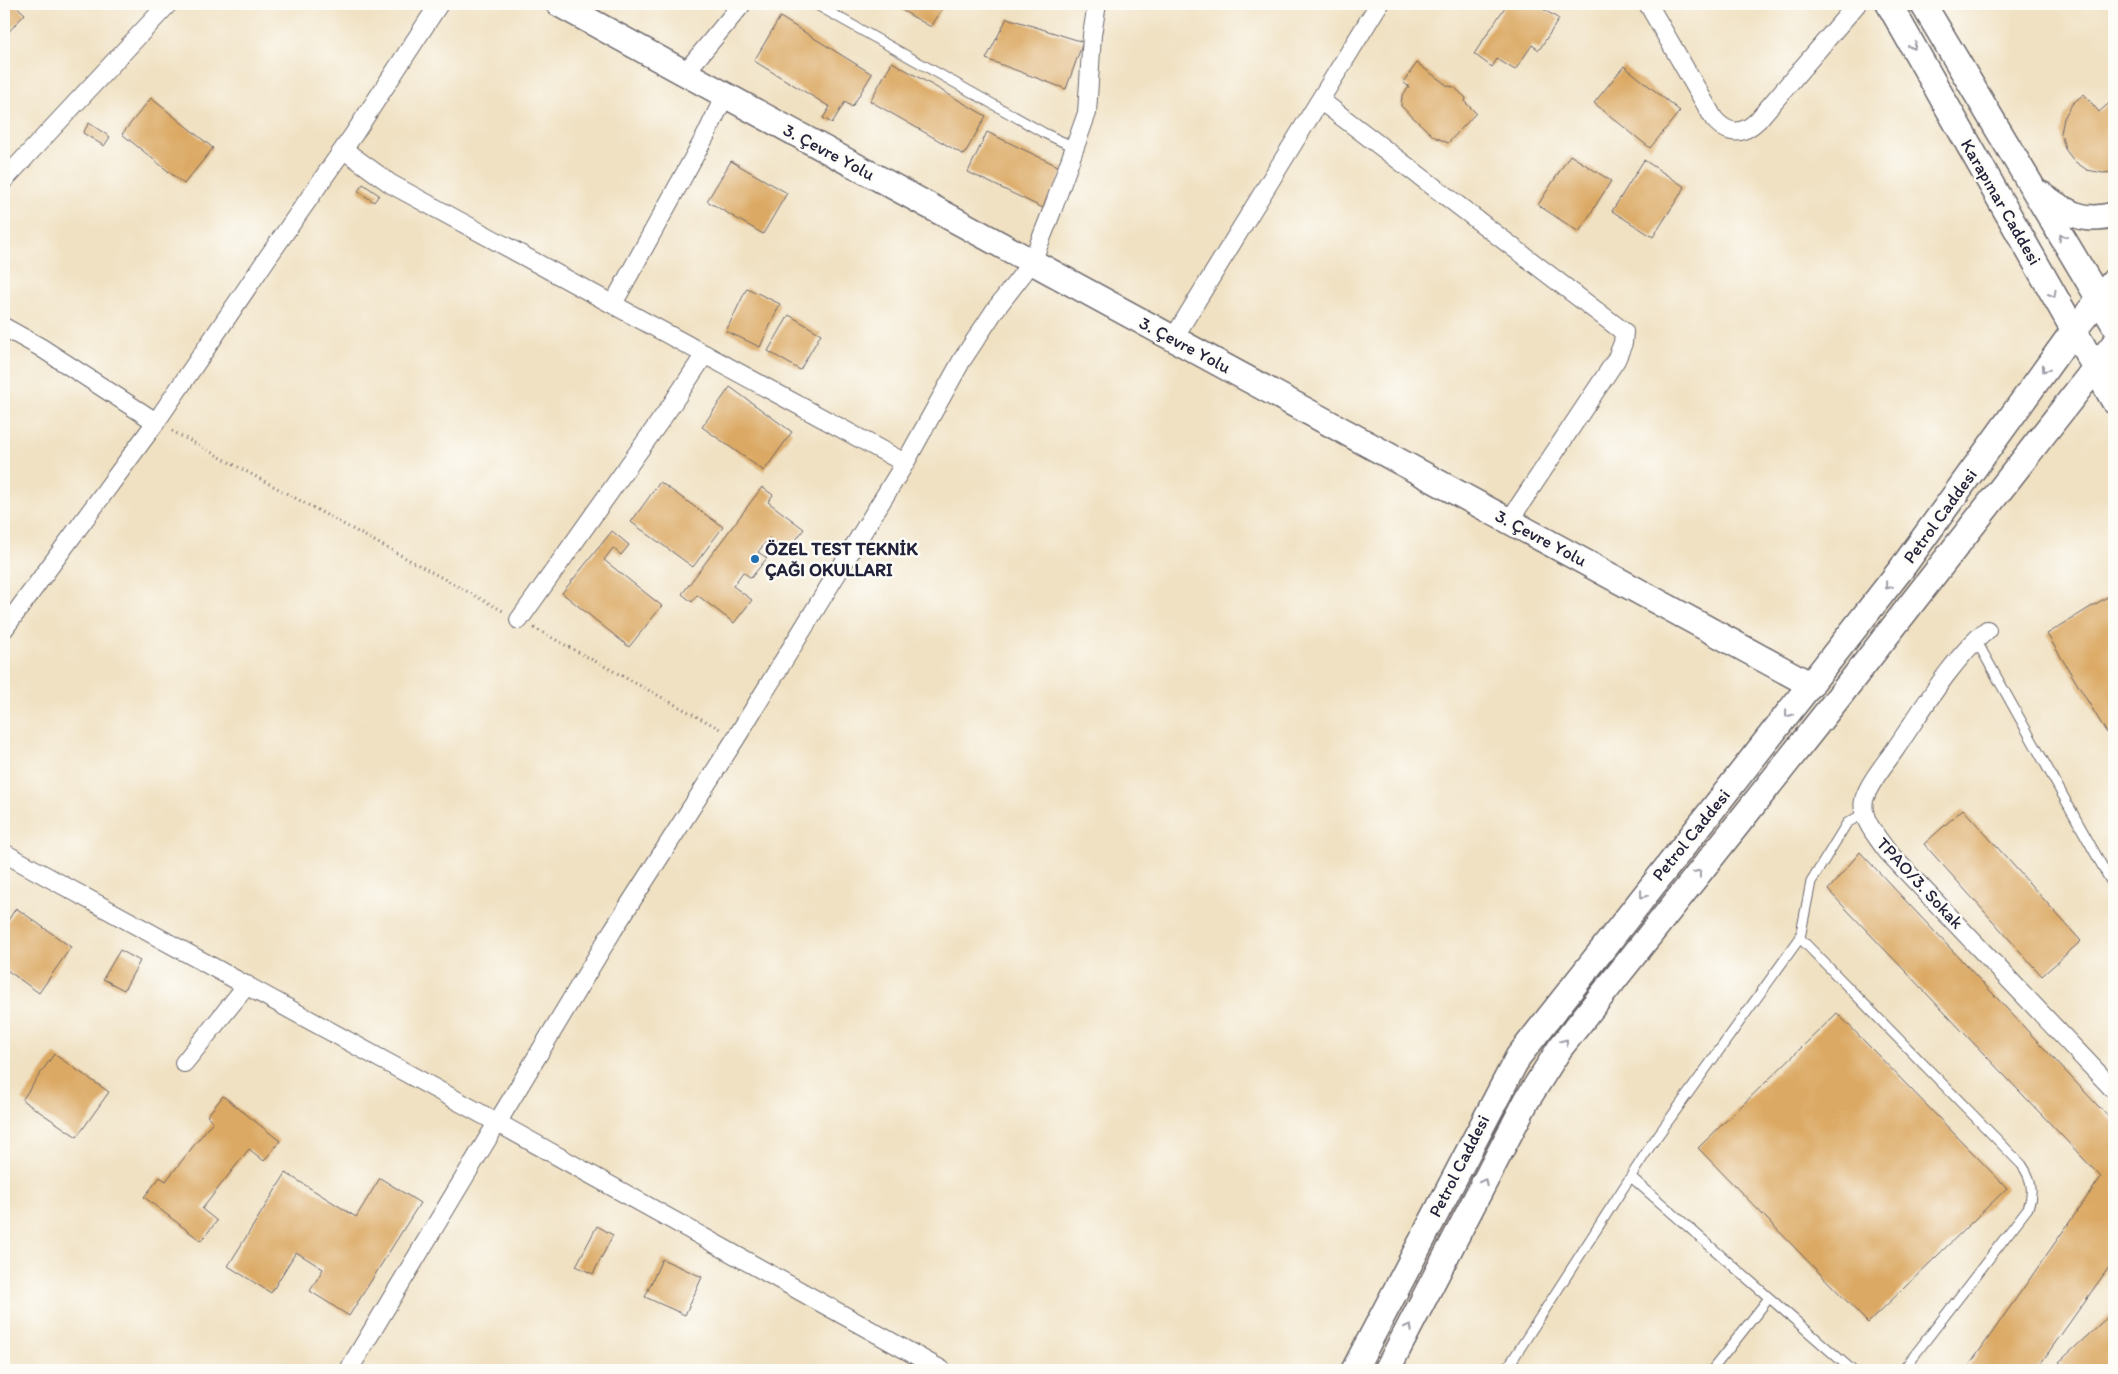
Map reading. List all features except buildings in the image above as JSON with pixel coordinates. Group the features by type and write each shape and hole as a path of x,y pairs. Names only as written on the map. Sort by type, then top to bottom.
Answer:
{"main road":[{"name":"3. Çevre Yolu","path":"559,4 724,96 1812,685"},
{"name":"Karapınar Caddesi","path":"1889,4 2114,400"},
{"name":"Karapınar Caddesi","path":"1923,4 2033,188 2107,290 2114,324"},
{"path":"1948,109 1976,93"},
{"path":"2033,188 2070,214 2090,218 2114,215"},
{"name":"Petrol Caddesi","path":"1354,1370 1518,1057 1902,568 2074,330 2107,290"},
{"name":"Petrol Caddesi","path":"1387,1370 1527,1100 1551,1060 1834,703 2114,344"}],"street":[{"path":"4,180 168,4"},
{"path":"4,629 156,422 344,150 439,4"},
{"path":"684,74 742,4"},
{"path":"351,1366 613,930 736,738 905,463 962,360 995,310 1032,262 1087,113 1092,35 1097,4"},
{"path":"1173,339 1379,4"},
{"path":"1648,4 1714,119 1726,129 1741,132 1748,130 1758,120 1857,4"},
{"path":"613,304 706,135 724,96"},
{"path":"1320,100 1624,332 1623,343 1616,360 1509,521"},
{"path":"344,150 391,184 905,463"},
{"path":"4,327 40,347 156,422"},
{"path":"519,620 670,407 705,354"},
{"path":"1865,813 1864,800 1875,779 1935,691 1981,635"},
{"name":"TPAO/3. Sokak","path":"1865,813 1872,830 1887,851 2114,1090"},
{"path":"4,853 942,1370"},
{"path":"184,1063 246,985"}],"lane":[{"path":"816,4 1044,133 1075,146"},
{"path":"1981,635 2114,887"},
{"path":"1506,1370 1674,1111 1800,938 1811,882 1847,823 1865,813"},
{"path":"1800,938 2022,1166 2030,1179 2032,1194 2028,1208 1903,1370"},
{"path":"1631,1177 1852,1370"},
{"path":"1712,1370 1769,1298"}],"path":[{"path":"156,422 736,738"}],"place":[{"name":"ÖZEL TEST TEKNİK ÇAĞI OKULLARI","path":"755,559"}]}
